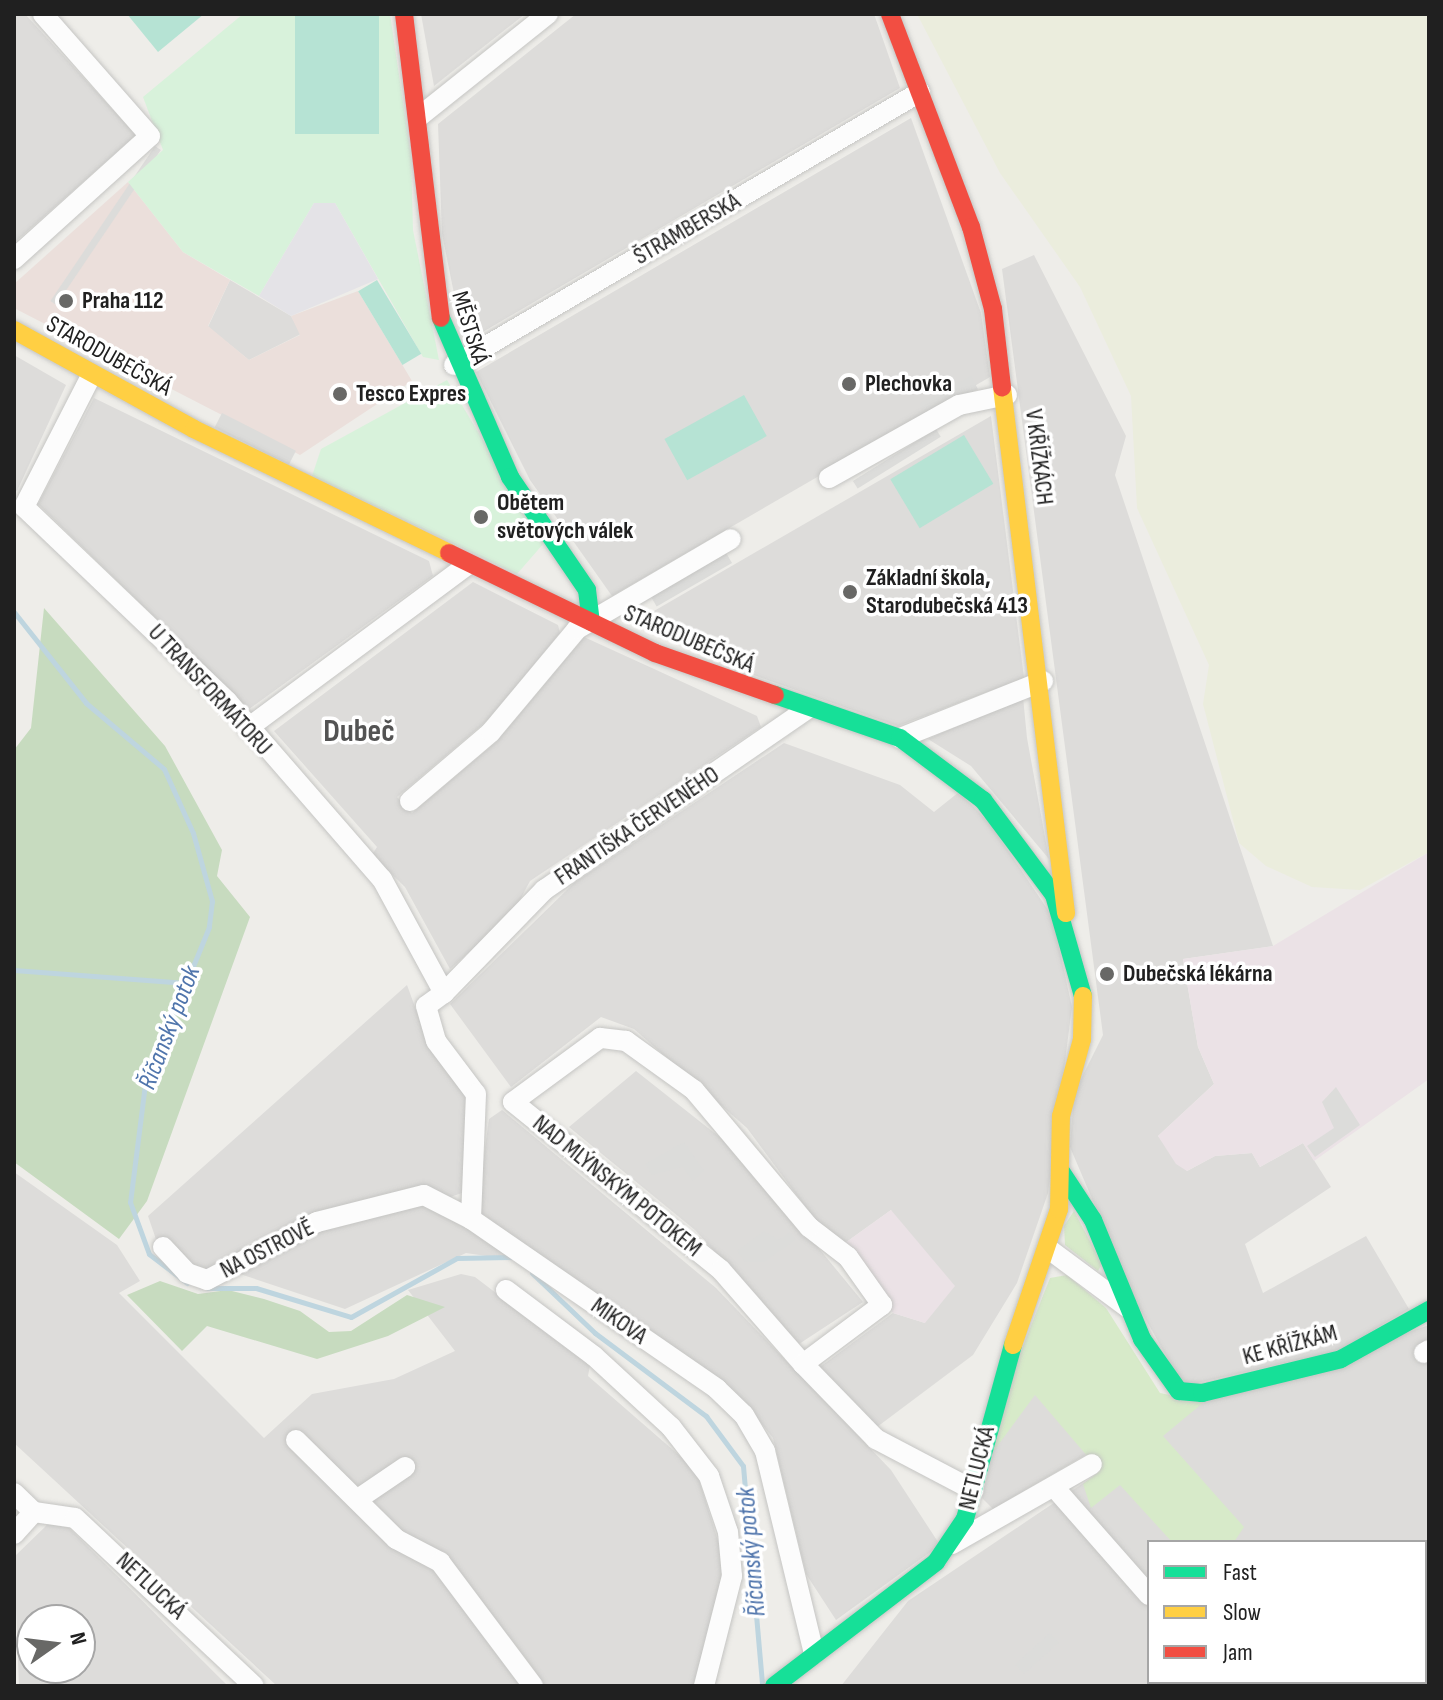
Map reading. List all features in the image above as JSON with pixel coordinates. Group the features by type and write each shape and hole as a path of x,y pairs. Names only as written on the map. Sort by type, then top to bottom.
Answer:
{"street":[{"path":"14,259 142,147 150,136 145,126 43,14"},
{"name":"MĚSTSKÁ","path":"404,14 420,116 428,254 454,365 510,477 587,590 591,622"},
{"path":"420,116 548,14"},
{"name":"V KŘÍŽKÁCH","path":"890,14 984,268 1007,395 1043,681 1066,921"},
{"name":"ŠTRAMBERSKÁ","path":"454,365 920,92"},
{"name":"STARODUBEČSKÁ","path":"14,330 91,376 591,622 717,680 900,738 983,800 1027,854 1066,921 1084,1015 1061,1116 1062,1173"},
{"name":"U TRANSFORMÁTORU","path":"91,376 24,507 248,728 382,879 444,993"},
{"path":"829,478 959,405 1007,395"},
{"path":"410,801 491,732 577,629 731,539"},
{"path":"248,728 469,564"},
{"path":"900,738 1043,681"},
{"name":"FRANTIŠKA ČERVENÉHO","path":"444,993 544,890 809,708"},
{"path":"444,993 426,1006 436,1041 476,1094 471,1219"},
{"name":"NAD MLÝNSKÝM POTOKEM","path":"803,1364 882,1305 848,1257 809,1227 694,1090 626,1041 600,1038 513,1102 721,1270 803,1364 876,1439 973,1490"},
{"path":"1062,1173 1093,1220 1128,1308"},
{"name":"NETLUCKÁ","path":"952,1544 973,1490 990,1411 1050,1250 1062,1173"},
{"name":"NA OSTROVĚ","path":"163,1247 187,1273 207,1280 317,1222 424,1195 471,1219"},
{"name":"MIKOVA","path":"471,1219 717,1389 744,1415 765,1451 814,1654"},
{"path":"1050,1250 1128,1308"},
{"name":"MIKOVA","path":"506,1290 671,1427 709,1476 728,1532 732,1576 704,1686"},
{"name":"KE KŘÍŽKÁM","path":"1128,1308 1168,1383 1202,1393 1341,1359 1429,1310"},
{"path":"296,1440 396,1539 440,1562 533,1686"},
{"path":"774,1686 952,1544 1092,1464"},
{"path":"358,1499 405,1467"},
{"path":"1054,1487 1147,1593"},
{"path":"14,1493 34,1512 14,1534"},
{"name":"NETLUCKÁ","path":"34,1512 75,1518 254,1686"}],"shaded area":[{"path":"14,14 25,14 136,135 14,243"},
{"path":"421,14 525,14 434,86"},
{"path":"576,14 874,14 900,88 464,343 442,234 438,124"},
{"path":"911,118 981,313 990,377 612,596 530,480 476,372"},
{"path":"155,146 161,150 56,305 50,301"},
{"path":"128,182 183,252 230,280 208,326 249,360 300,335 291,316 358,291 412,381 300,455 14,308 14,284"},
{"path":"314,203 335,203 378,279 291,316 259,296"},
{"path":"1034,255 1126,436 1115,475 1273,946 1183,959 1198,1047 1214,1084 1158,1136 1187,1171 1215,1156 1252,1153 1260,1167 1303,1143 1331,1187 1245,1244 1263,1293 1366,1236 1409,1309 1338,1351 1183,1386 1136,1302 1070,1147 1074,1093 1103,1035 1002,269"},
{"path":"230,280 291,316 301,334 249,360 208,327"},
{"path":"14,355 66,385 17,491 14,489"},
{"path":"971,376 978,389 927,416 920,403"},
{"path":"94,398 429,561 433,576 249,709 38,504"},
{"path":"222,413 296,451 289,465 215,427"},
{"path":"991,416 1024,678 898,726 731,667 635,622"},
{"path":"936,429 941,437 858,489 853,481"},
{"path":"725,551 732,563 657,607 650,594"},
{"path":"473,582 558,625 560,633 489,719 397,797 412,813 496,742 584,637 757,716 761,727 530,881 513,913 450,969 405,887 372,855 377,847 274,731"},
{"path":"1023,697 1027,738 1049,859 971,766 928,739"},
{"path":"784,743 900,785 934,812 959,792 990,824 1052,916 1072,1007 1048,1193 1017,1283 973,1355 877,1427 820,1367 893,1313 925,1323 891,1210 845,1243 816,1221 747,1128 634,1029 601,1017 511,1087 450,1004 574,883"},
{"path":"1429,852 1429,1079 1314,1161 1303,1143 1260,1167 1252,1153 1215,1156 1187,1171 1176,1164 1158,1136 1214,1084 1198,1047 1183,959 1273,946"},
{"path":"407,985 431,1051 466,1086 468,1191 450,1197 426,1189 318,1211 248,1244 224,1269 208,1274 159,1248 148,1216"},
{"path":"636,1071 741,1154 863,1302 799,1344 695,1230 569,1127"},
{"path":"1336,1087 1360,1125 1315,1157 1307,1146 1334,1128 1322,1102"},
{"path":"502,1110 716,1288 891,1470 940,1545 836,1620 806,1574 773,1438 749,1408 723,1381 476,1214 489,1119"},
{"path":"684,1142 704,1171 693,1181 682,1167 652,1175 645,1164"},
{"path":"14,1172 117,1245 140,1281 119,1293 264,1438 312,1394 394,1379 455,1351 408,1290 461,1274 475,1277 590,1365 588,1376 696,1470 727,1570 696,1686 277,1686 14,1443"},
{"path":"424,1200 513,1253 507,1259 466,1253 345,1309 237,1273 319,1226"},
{"path":"891,1210 955,1286 925,1323 893,1313 845,1243"},
{"path":"764,1231 779,1240 790,1232 796,1240 764,1262 745,1262 737,1251"},
{"path":"1429,1325 1429,1544 1427,1540 1147,1540 1147,1684 1304,1686 841,1686 908,1601 1204,1402"},
{"path":"1035,1394 1087,1454 993,1509 982,1498 990,1452"},
{"path":"49,1523 69,1528 228,1686 19,1686 96,1684 96,1604 16,1604 16,1609 14,1557"},
{"path":"1050,1633 1059,1643 1024,1674 1015,1664"}],"green space":[{"path":"127,14 204,14 158,52"},
{"path":"243,14 390,14 411,157 413,230 439,360 423,357 335,203 314,203 259,296 183,252 128,182 163,150 143,97"},
{"path":"295,14 379,14 379,134 295,134"},
{"path":"917,14 1429,14 1429,852 1360,890 1312,887 1266,866 1239,843 1203,704 1209,665 1137,508 1131,396 1080,287 1000,173"},
{"path":"377,280 421,354 402,365 358,291"},
{"path":"447,380 544,543 517,574 312,476 321,449"},
{"path":"744,395 767,436 687,480 664,439"},
{"path":"964,435 993,484 920,528 890,479"},
{"path":"44,608 165,746 222,850 217,876 250,917 147,1201 119,1239 14,1162 14,750 31,728"},
{"path":"1074,1211 1102,1264 1098,1271 1065,1245 1064,1226"},
{"path":"1067,1275 1106,1308 1160,1393 1204,1402 1163,1436 1244,1527 1235,1540 1170,1540 1120,1485 1091,1508 1083,1484 1100,1471 1035,1395 993,1452 1008,1384 1050,1278"},
{"path":"160,1281 198,1294 228,1290 264,1299 300,1311 329,1332 351,1331 407,1295 445,1307 388,1336 317,1359 207,1326 182,1351 127,1295"}],"waterway":[{"name":"Říčanský potok","path":"14,612 86,703 164,769 193,833 212,901 209,927 145,1084 130,1202 149,1254 187,1283"},
{"path":"14,970 187,983"},
{"name":"Říčanský potok","path":"208,1288 256,1288 351,1317 457,1258 511,1257"},
{"name":"Říčanský potok","path":"532,1273 595,1333 706,1416 743,1466 762,1685"}],"traffic: fast":[{"path":"441,318 510,477 587,590 591,622"},
{"path":"775,695 900,738 983,800 1054,895 1083,996"},
{"path":"1062,1173 1093,1220 1142,1339 1179,1391 1202,1393 1341,1359 1429,1310"},
{"path":"774,1686 936,1562 965,1519 1013,1345"}],"traffic: slow":[{"path":"14,330 194,429 449,553"},
{"path":"1002,387 1066,913"},
{"path":"1013,1345 1059,1209 1061,1116 1082,1039 1083,996"}],"traffic: jam":[{"path":"404,14 441,318"},
{"path":"890,14 971,227 993,309 1002,387"},
{"path":"449,553 655,653 775,695"}],"place":[{"name":"Praha 112","path":"66,301"},
{"name":"Plechovka","path":"849,384"},
{"name":"Tesco Expres","path":"340,394"},
{"name":"Obětem světových válek","path":"481,517"},
{"name":"Základní škola, Starodubečská 413","path":"850,592"},
{"name":"Dubečská lékárna","path":"1107,974"}],"district":[{"name":"Dubeč","path":"359,732"}]}
